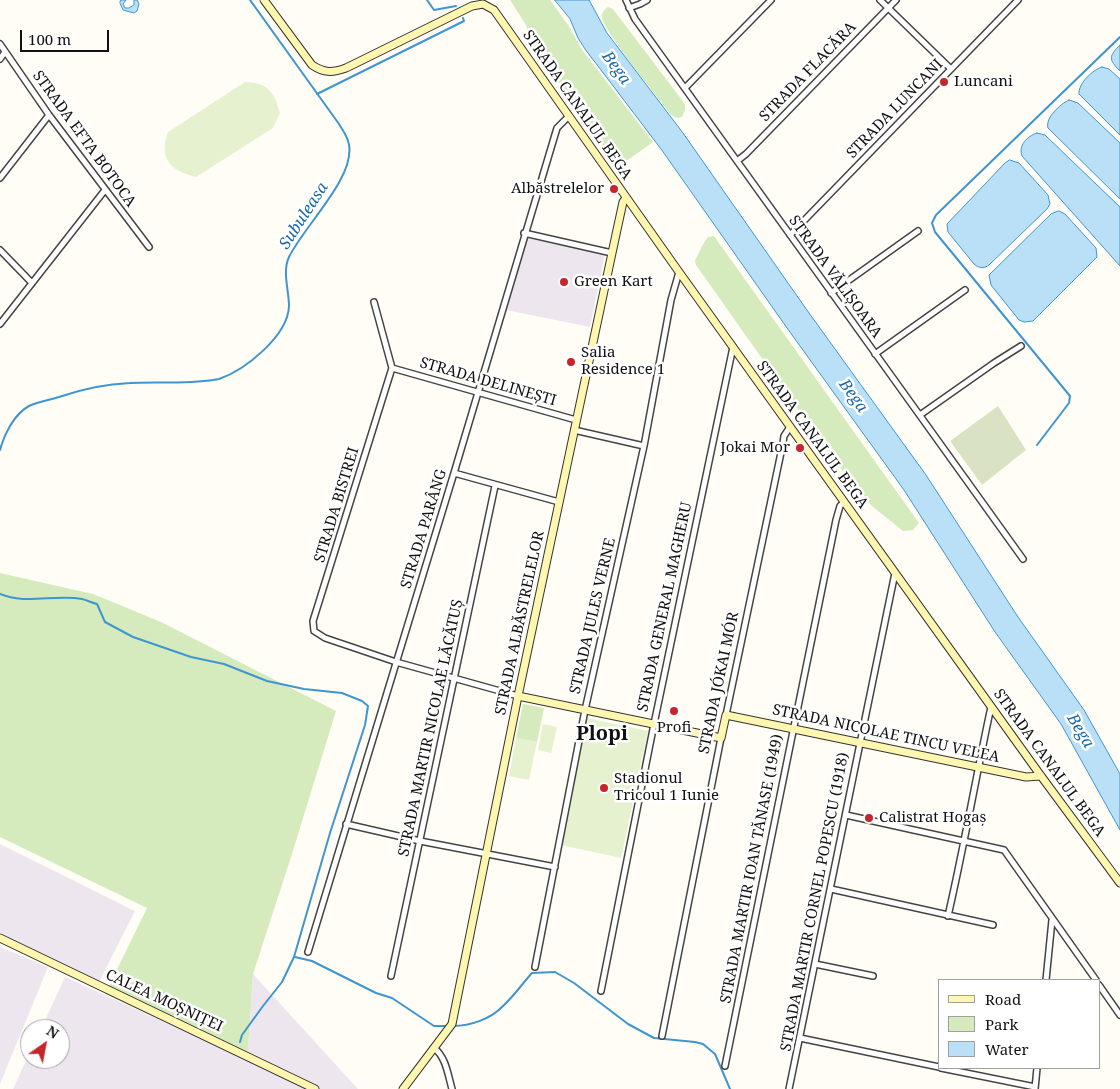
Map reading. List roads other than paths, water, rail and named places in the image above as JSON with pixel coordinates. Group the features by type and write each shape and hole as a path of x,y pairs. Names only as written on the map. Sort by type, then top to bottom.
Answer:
{"street":[{"path":"264,0 312,65 318,70 330,72 346,68 483,2"},
{"name":"STRADA VĂLIȘOARA","path":"626,0 635,19 1023,559"},
{"path":"629,8 647,0"},
{"path":"685,88 770,0"},
{"path":"880,0 951,69"},
{"name":"STRADA FLACĂRA","path":"737,161 896,0"},
{"name":"STRADA LUNCANI","path":"790,235 1018,0"},
{"name":"STRADA CANALUL BEGA","path":"483,2 494,10 678,272 1120,883"},
{"name":"STRADA EFTA BOTOCA","path":"0,44 49,115 149,247"},
{"path":"0,59 5,52"},
{"path":"0,178 49,115"},
{"name":"STRADA PARÂNG","path":"308,952 454,473 524,233 557,128 568,117"},
{"path":"0,324 105,190"},
{"name":"STRADA ALBĂSTRELELOR","path":"403,1089 452,1024 576,420 623,202 626,198"},
{"path":"831,293 918,231"},
{"path":"524,233 612,253"},
{"path":"0,250 32,282"},
{"name":"STRADA JULES VERNE","path":"535,967 585,710 644,446 671,300 678,272"},
{"path":"875,354 965,290"},
{"path":"374,302 392,368"},
{"path":"920,415 994,362 1021,346"},
{"name":"STRADA GENERAL MAGHERU","path":"601,991 732,347"},
{"name":"STRADA DELINEȘTI","path":"392,368 576,420"},
{"name":"STRADA BISTREI","path":"392,368 316,611 313,626 314,631 325,638 396,662"},
{"name":"STRADA JÓKAI MÓR","path":"662,1036 721,738 784,436 790,427"},
{"path":"574,430 644,446"},
{"path":"454,473 495,486 559,502"},
{"name":"STRADA MARTIR NICOLAE LĂCĂTUȘ","path":"392,976 453,678 495,486"},
{"name":"STRADA MARTIR IOAN TĂNASE (1949)","path":"725,1066 836,520 840,506 844,502"},
{"name":"STRADA MARTIR CORNEL POPESCU (1918)","path":"789,1089 895,573"},
{"path":"396,662 518,696 721,738"},
{"path":"948,916 965,841 991,707"},
{"name":"STRADA NICOLAE TINCU VELEA","path":"726,715 978,767 1026,776 1041,776"},
{"path":"846,815 1004,850 1095,979"},
{"path":"346,824 420,841 555,867"},
{"path":"831,889 993,926"},
{"path":"1046,979 1052,920"},
{"name":"CALEA MOȘNIȚEI","path":"0,938 315,1089"},
{"path":"815,964 873,976"},
{"path":"1100,986 1120,1015"},
{"path":"800,1038 938,1068"},
{"path":"434,1048 443,1059 452,1089"},
{"path":"945,1069 1035,1088 1037,1069"}],"water":[{"path":"121,0 126,0 123,4 125,8 129,8 134,5 134,0 137,0 139,4 137,11 134,13 123,10 120,3"},
{"name":"Bega","path":"555,0 589,0 607,33 683,133 809,313 926,475 1018,617 1084,710 1120,774 1120,830 1061,724 995,632 904,490 661,149 585,49 570,19"},
{"path":"1120,45 1120,71 1111,58"},
{"path":"1102,67 1109,69 1120,79 1120,135 1079,94 1079,90 1086,78"},
{"path":"1069,100 1078,103 1120,143 1120,199 1048,128 1051,116"},
{"path":"1037,133 1045,135 1120,207 1120,266 1022,156 1022,145 1030,136"},
{"path":"1010,160 1019,163 1048,195 1050,204 989,265 979,267 974,264 948,232 947,224"},
{"path":"1059,211 1065,214 1096,248 1097,257 1033,321 1024,322 1019,320 991,285 989,275 1051,214"}],"waterway":[{"name":"Subuleasa","path":"0,450 10,425 29,406 94,387 112,384 197,382 219,379 229,375 252,360 273,340 281,329 287,317 289,306 286,275 289,257 337,187 349,158 349,145 339,124 250,0"},
{"path":"427,0 434,10 456,6"},
{"path":"317,94 464,21 463,18"},
{"path":"1037,445 1069,403 1070,396 935,232 932,223 936,215 1120,37"},
{"path":"0,594 20,599 84,599 97,604 105,622 133,637 191,657 224,664 267,681 304,689 342,693 362,701 368,706 365,725 330,833 294,957 282,982 242,1035 240,1042"},
{"path":"295,957 312,961 376,993 392,998 434,1026 448,1026"},
{"path":"453,1026 466,1025 493,1015 532,973 555,972 574,983 628,1024 654,1038 703,1044 715,1054 730,1089"}],"place":[{"name":"Luncani","path":"944,82"},
{"name":"Albăstrelelor","path":"614,189"},
{"name":"Green Kart","path":"564,282"},
{"name":"Salia Residence 1","path":"571,362"},
{"name":"Jokai Mor","path":"800,448"},
{"name":"Profi","path":"674,711"},
{"name":"Stadionul Tricoul 1 Iunie","path":"604,788"},
{"name":"Calistrat Hogaș","path":"869,818"}],"district":[{"name":"Plopi","path":"602,734"}]}
